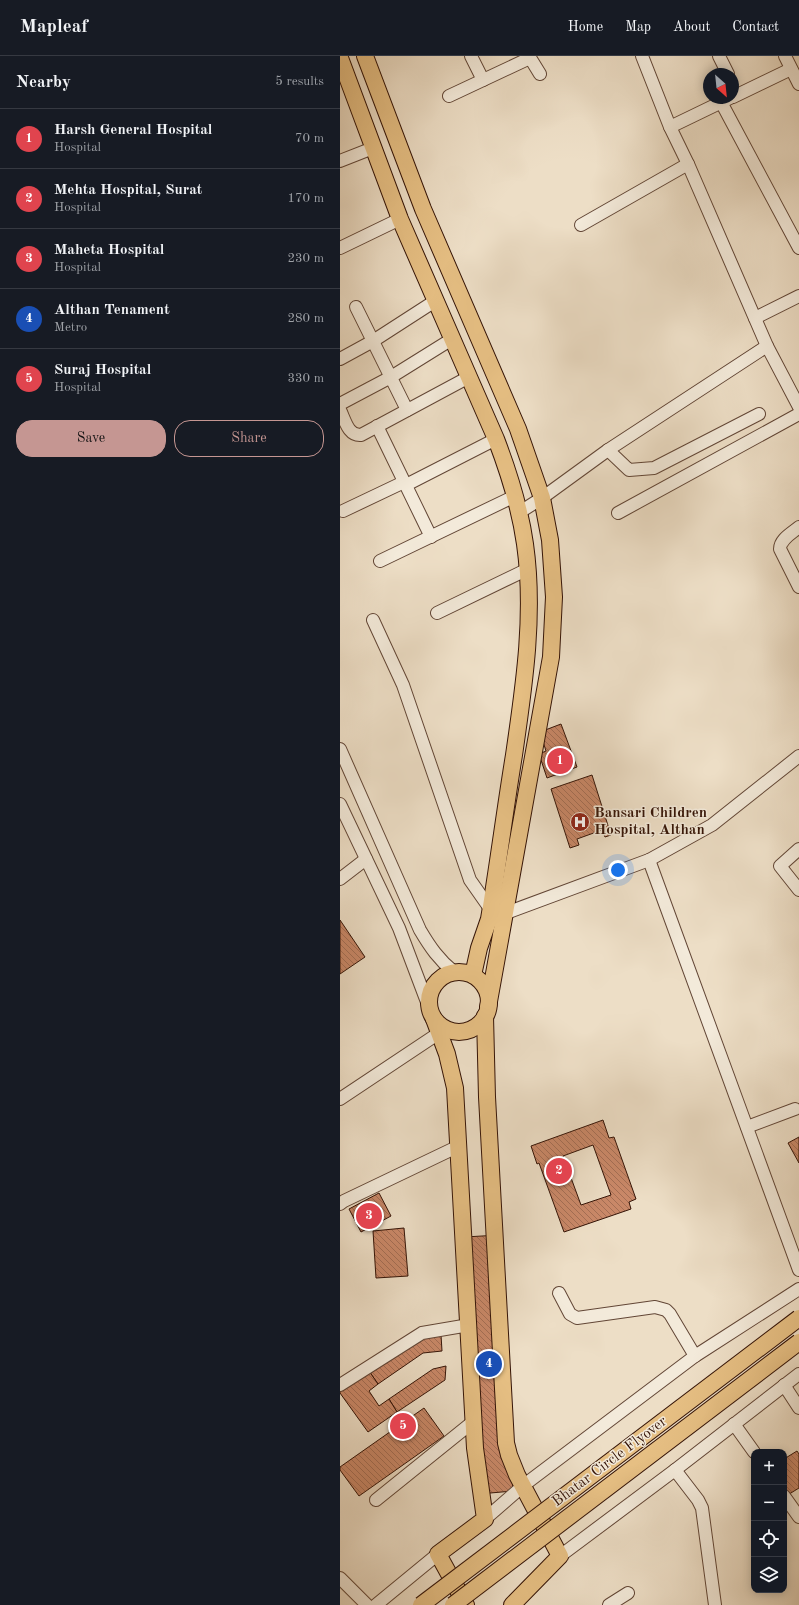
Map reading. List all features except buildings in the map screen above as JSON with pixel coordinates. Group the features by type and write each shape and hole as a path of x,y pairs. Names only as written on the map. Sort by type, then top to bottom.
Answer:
{"main road":[{"path":"365,56 423,209 518,429 542,498 550,540 554,597 551,657 495,914 479,948 473,975"},
{"path":"340,58 343,75 400,219 496,439 520,512 528,570 526,656 495,914 486,1012 487,1097 506,1443 513,1465 560,1556 512,1605"},
{"path":"434,1020 441,1026 451,1030 461,1031 471,1029 479,1024 486,1012 488,998 486,989 473,975 464,972 454,972 445,975 437,981 431,990 429,999 434,1020 447,1054 456,1088 475,1448 486,1519 438,1554 466,1605"},
{"name":"Bhatar Circle Flyover","path":"421,1605 799,1318"},
{"name":"Bhatar Circle Flyover","path":"453,1605 799,1342"}],"street":[{"path":"471,56 483,80"},
{"path":"642,56 670,127 688,164 767,346 799,407"},
{"path":"719,56 725,68"},
{"path":"785,56 799,84"},
{"path":"449,96 530,57 540,74"},
{"path":"739,92 791,69"},
{"path":"670,127 714,104"},
{"path":"735,104 799,248"},
{"path":"340,161 373,148"},
{"path":"581,225 688,164"},
{"path":"340,248 400,219"},
{"path":"755,318 799,296"},
{"path":"340,359 373,341 435,301"},
{"path":"356,307 407,410"},
{"path":"340,404 391,377 452,339"},
{"path":"520,512 542,498 608,450 767,346"},
{"path":"340,410 350,430 356,435 361,434 469,377"},
{"path":"608,450 629,470 654,468 759,414"},
{"path":"618,513 799,414"},
{"path":"377,426 431,537"},
{"path":"343,511 405,484 496,439"},
{"path":"380,561 515,496"},
{"path":"799,527 783,540 780,545 780,549 799,587"},
{"path":"437,613 528,570"},
{"path":"372,620 403,685 470,880 495,914 649,860 712,825 799,756"},
{"path":"340,749 420,930 442,962 454,972"},
{"path":"340,1099 434,1020 399,928 341,808"},
{"path":"799,849 780,866 799,890"},
{"path":"340,879 366,859"},
{"path":"649,860 799,1270"},
{"path":"747,1127 795,1109"},
{"path":"340,1204 459,1146"},
{"path":"486,1519 524,1485 695,1356 799,1289"},
{"path":"559,1293 570,1314 577,1318 655,1307 666,1310 670,1314 695,1356"},
{"path":"340,1386 422,1333 469,1325"},
{"path":"560,1556 675,1470 799,1374"},
{"path":"784,1385 799,1408"},
{"path":"376,1500 474,1421"},
{"path":"734,1424 752,1449"},
{"path":"675,1470 698,1500 702,1508 715,1605"},
{"path":"787,1500 799,1517"},
{"path":"376,1605 438,1554"},
{"path":"340,1578 367,1605"},
{"path":"609,1605 628,1593"}],"place":[{"name":"Harsh General Hospital","path":"560,761"},
{"name":"Bansari Children Hospital, Althan","path":"580,822"},
{"name":"Mehta Hospital, Surat","path":"559,1171"},
{"name":"Maheta Hospital","path":"369,1216"},
{"name":"Althan Tenament","path":"489,1364"},
{"name":"Suraj Hospital","path":"403,1426"}]}
